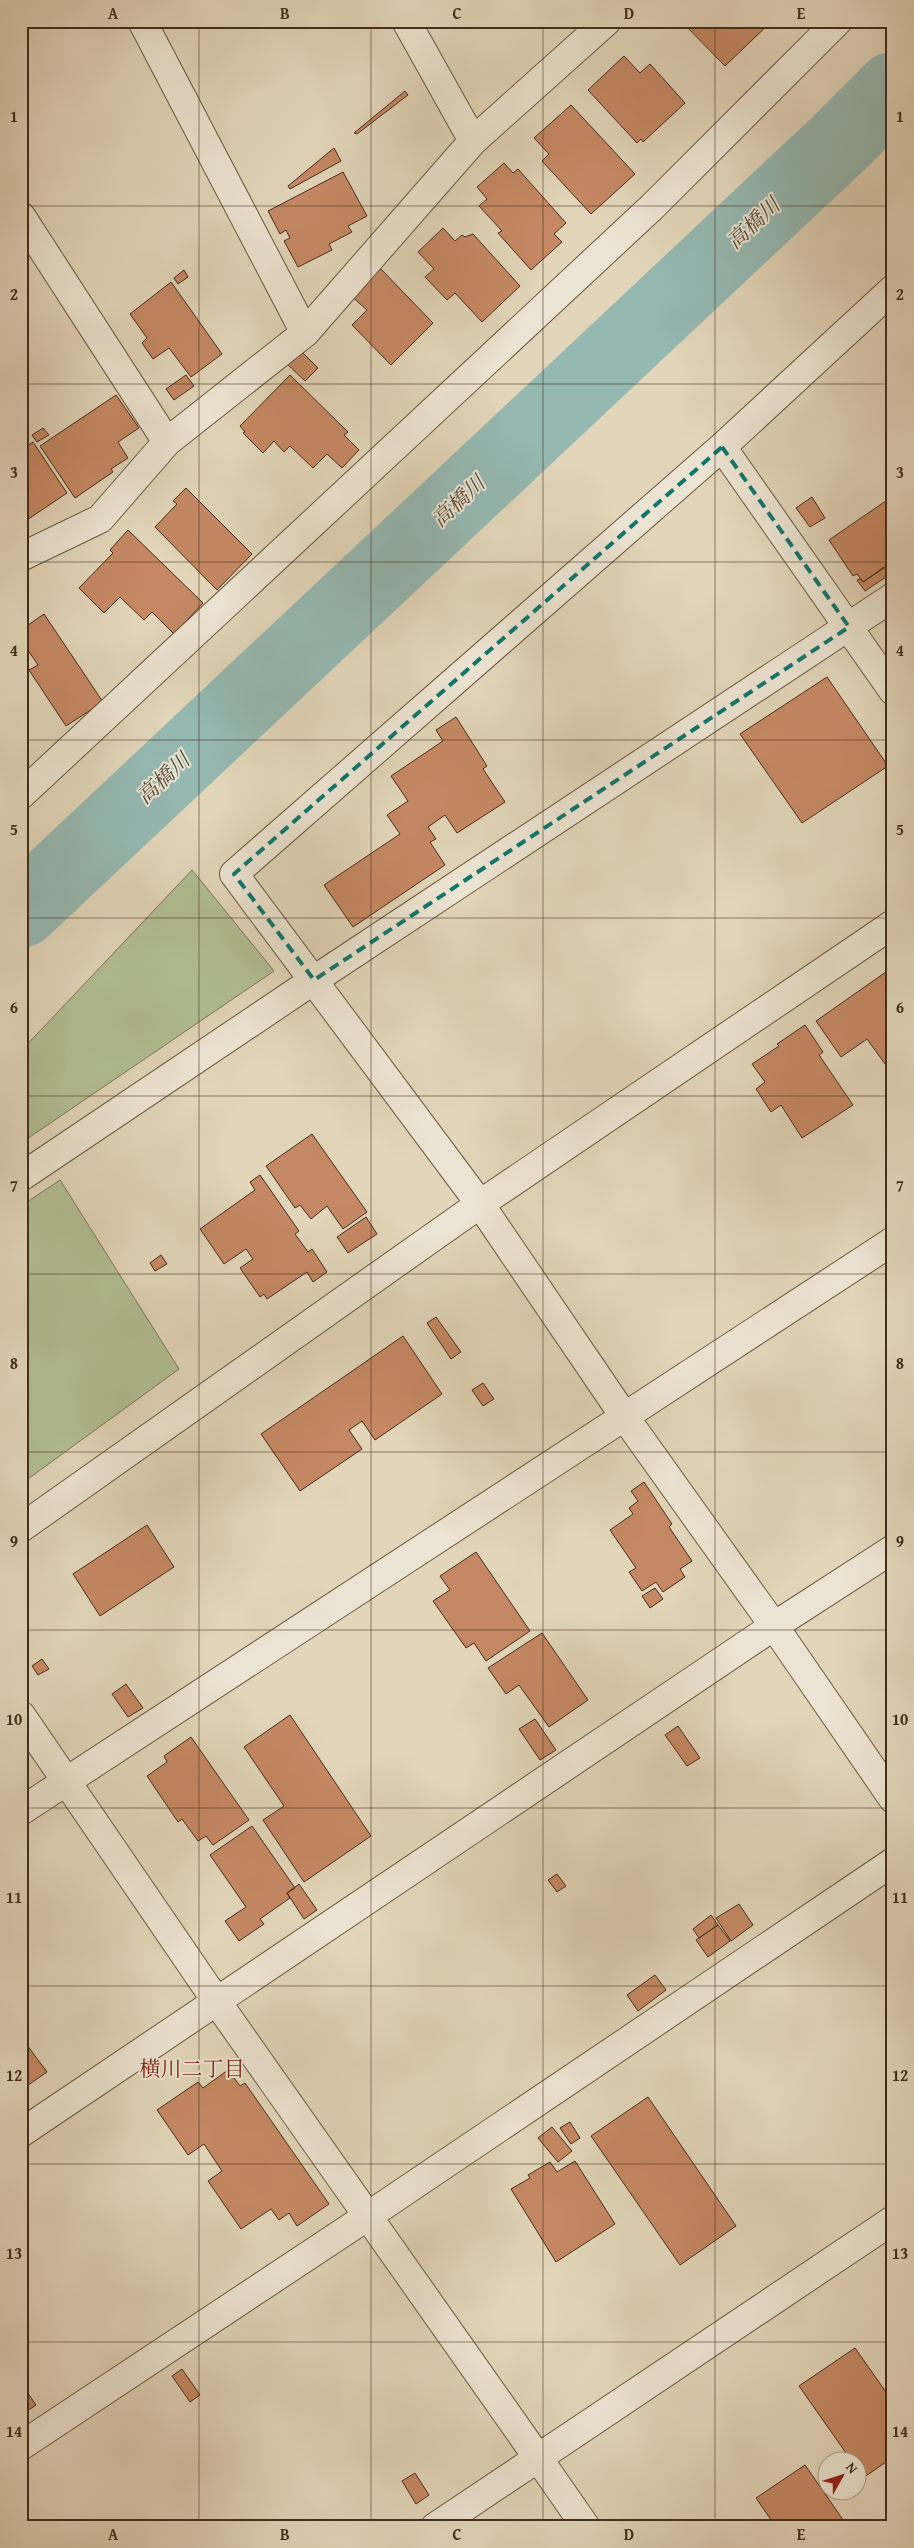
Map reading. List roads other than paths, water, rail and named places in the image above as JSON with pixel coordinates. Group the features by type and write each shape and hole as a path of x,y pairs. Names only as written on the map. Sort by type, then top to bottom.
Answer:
{"street":[{"path":"142,21 305,333"},
{"path":"406,21 473,140"},
{"path":"21,557 100,519 167,442 305,333 473,140 607,21"},
{"path":"21,795 652,206 838,21"},
{"path":"21,216 167,442"},
{"path":"893,289 722,447 234,874 480,1204 624,1416 774,1626 893,1799"},
{"path":"722,447 893,691"},
{"path":"21,1177 314,980 893,597"},
{"path":"21,1528 480,1204 893,924"},
{"path":"21,1811 893,1241"},
{"path":"21,2133 774,1626 893,1549"},
{"path":"21,1715 68,1780 216,2002 586,2527"},
{"path":"21,2446 368,2216 893,1862"},
{"path":"435,2527 893,2220"}],"waterway":[{"name":"高橋川","path":"21,911 840,142 893,89"}],"district":[{"name":"横川二丁目","path":"192,2068"}]}
